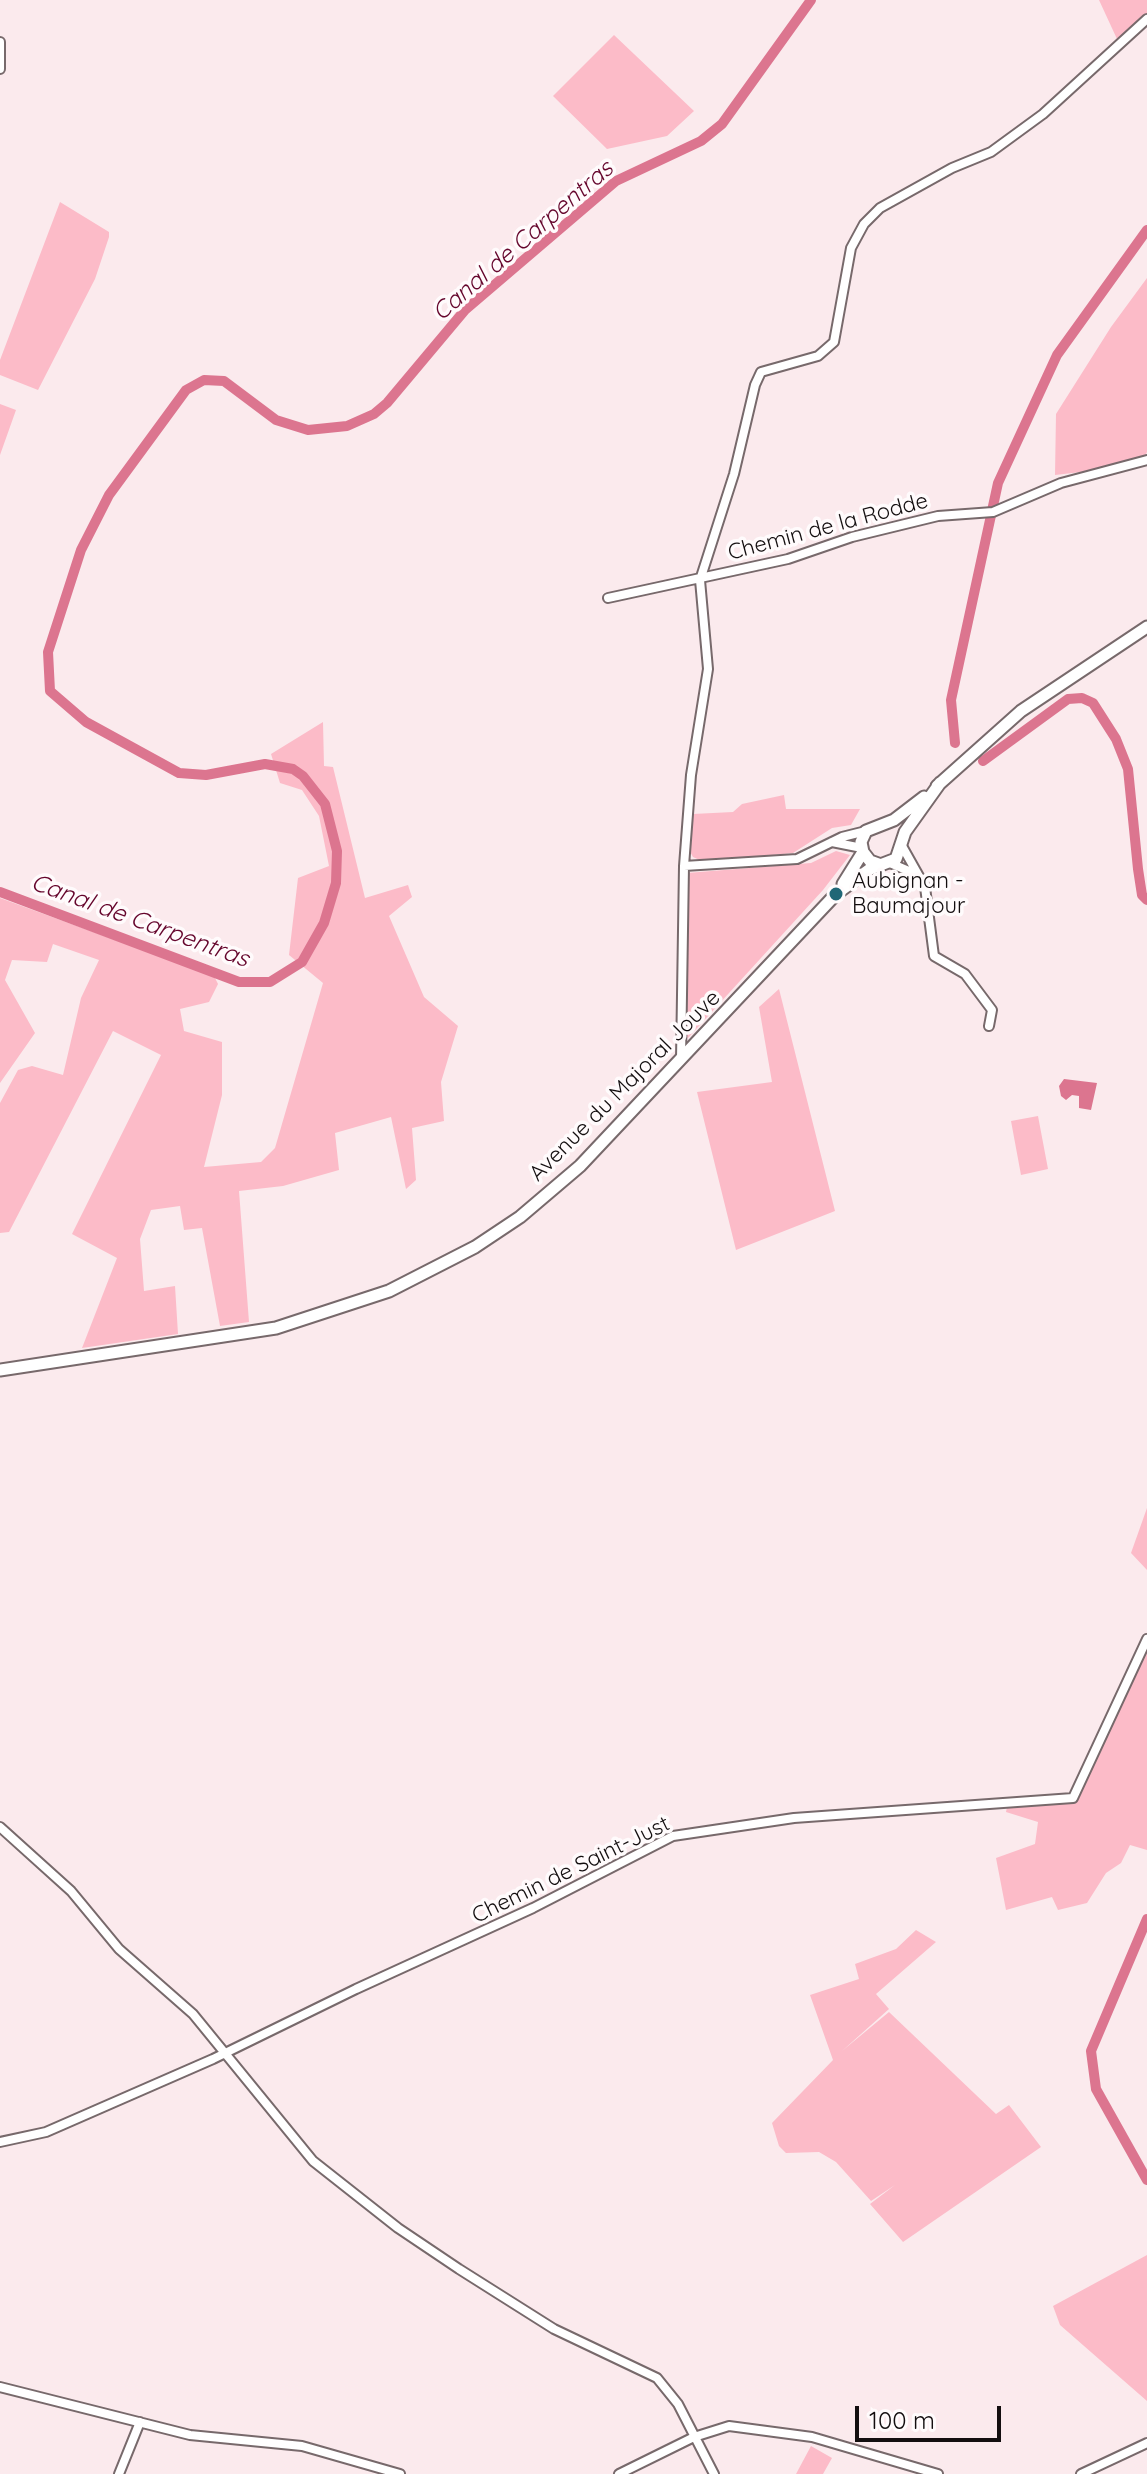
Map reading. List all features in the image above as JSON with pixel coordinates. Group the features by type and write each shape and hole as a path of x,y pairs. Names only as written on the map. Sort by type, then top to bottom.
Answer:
{"main road":[{"name":"Avenue du Majoral Jouve","path":"836,894 862,850 866,831 887,824 940,783 1033,701 1147,627"},
{"name":"Avenue du Majoral Jouve","path":"0,1370 276,1328 354,1305 400,1287 475,1247 537,1203 580,1166 836,894 858,877 886,864 940,783"},
{"path":"887,824 894,828 902,843"},
{"path":"862,850 870,861 886,864"}],"street":[{"path":"681,1061 684,866 691,775 708,669 700,580 725,504 755,385 761,372 818,356 834,342 851,248 864,224 896,197 991,152 1043,114 1147,19"},
{"path":"0,42 0,69"},
{"name":"Chemin de la Rodde","path":"608,598 700,580 938,516 988,513 1061,483 1147,460"},
{"path":"684,866 797,859 832,842 866,831"},
{"path":"832,842 862,850"},
{"path":"902,843 927,897 934,956 965,974 992,1010 989,1026"},
{"path":"886,864 919,876"},
{"name":"Chemin de Saint-Just","path":"0,2142 46,2132 213,2059 222,2052 465,1940 673,1836 794,1818 1073,1798 1147,1639"},
{"path":"0,1827 71,1891 103,1933 193,2014 313,2161 398,2228 554,2329 657,2378 672,2395 714,2474"},
{"path":"0,2387 190,2435 302,2446 400,2474"},
{"path":"119,2474 140,2422"},
{"path":"619,2474 694,2437 729,2426 812,2437 938,2474"},
{"path":"1081,2474 1147,2443"}],"shaded area":[{"path":"1099,0 1147,0 1147,14 1117,39"},
{"path":"614,35 694,111 667,136 607,149 553,96"},
{"path":"60,202 109,232 109,237 95,279 38,390 0,375 0,360"},
{"path":"1147,278 1147,452 1145,456 1081,472 1055,475 1056,414 1111,327"},
{"path":"0,404 16,410 0,455"},
{"path":"323,722 324,766 333,767 365,898 408,885 412,897 389,916 424,997 458,1026 441,1082 444,1121 412,1128 416,1180 406,1189 391,1117 335,1133 339,1170 283,1186 239,1191 249,1322 220,1326 202,1228 184,1230 180,1206 151,1210 140,1239 144,1291 175,1286 178,1334 82,1348 117,1258 72,1234 161,1055 113,1031 9,1232 0,1233 0,1103 18,1070 32,1066 63,1075 81,998 99,960 53,944 47,962 12,960 5,980 35,1033 0,1083 0,898 214,976 218,984 209,1002 180,1009 184,1031 222,1042 222,1095 204,1167 261,1162 275,1148 323,983 289,955 298,878 329,866 319,816 302,790 280,783 271,754"},
{"path":"784,795 786,809 860,809 851,825 832,828 793,853 704,862 693,857 688,848 693,814 733,812 742,804"},
{"path":"836,851 850,855 823,890 688,1038 683,1036 687,873 811,863"},
{"path":"779,989 835,1211 736,1250 697,1092 772,1082 759,1007"},
{"path":"1064,1079 1097,1083 1091,1110 1079,1108 1079,1096 1072,1095 1066,1100 1061,1096 1059,1086"},
{"path":"1038,1116 1048,1169 1021,1175 1011,1121"},
{"path":"1147,1508 1147,1570 1131,1553"},
{"path":"1147,1647 1147,1850 1130,1845 1121,1863 1106,1873 1087,1903 1058,1910 1052,1897 1006,1910 996,1858 1035,1844 1038,1822 1006,1812 1007,1807 1076,1801"},
{"path":"916,1930 936,1942 876,1994 889,2009 842,2051 889,2012 996,2114 1009,2105 1041,2147 903,2242 870,2204 895,2185 871,2201 836,2162 819,2152 786,2153 779,2146 772,2123 833,2060 810,1995 859,1979 855,1964 896,1949"},
{"path":"1147,2255 1147,2401 1060,2325 1053,2306"},
{"path":"811,2446 832,2458 823,2474 796,2474"}],"waterway":[{"name":"Canal de Carpentras","path":"0,892 239,982 270,982 302,962 324,923 336,883 337,851 325,804 303,776 293,769 265,764 206,775 179,773 86,722 50,691 48,652 81,550 109,495 186,390 204,380 224,381 276,420 308,430 347,426 374,414 387,403 465,310 616,181 701,141 722,124 811,0"},
{"name":"Canal de Carpentras","path":"955,743 951,700 998,483 1057,355 1147,230"},
{"name":"Canal de Carpentras","path":"983,761 1068,699 1082,698 1093,703 1116,739 1128,769 1138,869 1142,895 1147,900"},
{"name":"Canal de Carpentras","path":"1147,1919 1091,2051 1096,2089 1147,2180"}],"place":[{"name":"Aubignan - Baumajour","path":"836,894"}]}
